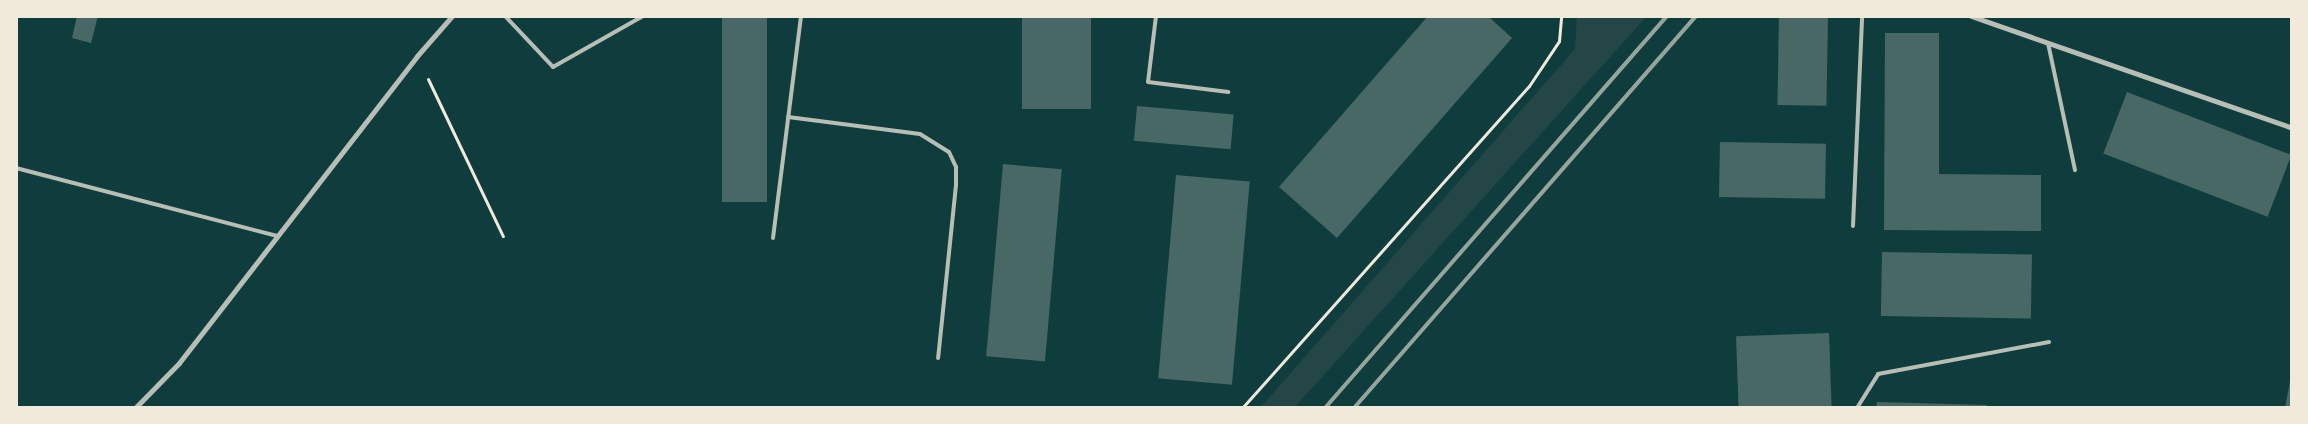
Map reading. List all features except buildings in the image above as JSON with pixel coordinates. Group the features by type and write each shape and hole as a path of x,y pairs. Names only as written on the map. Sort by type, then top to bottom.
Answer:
{"street":[{"path":"135,408 180,363 417,56 452,16"},
{"path":"1970,16 2048,41 2292,128"}],"lane":[{"path":"505,16 553,67 643,16"},
{"path":"773,238 801,16"},
{"path":"1156,16 1148,82 1228,92"},
{"path":"1853,226 1862,16"},
{"path":"2048,41 2075,170"},
{"path":"788,117 920,134 949,152 956,167 956,185 938,358"},
{"path":"16,168 277,236"},
{"path":"1857,408 1878,374 2049,342"}],"path":[{"path":"1242,408 1529,86 1559,41 1561,16"},
{"path":"417,56 503,236"}],"shaded area":[{"path":"1577,16 1647,16 1294,408 1260,408 1575,49"}],"railway":[{"path":"1325,408 1667,16"},
{"path":"1354,408 1696,16"}]}
